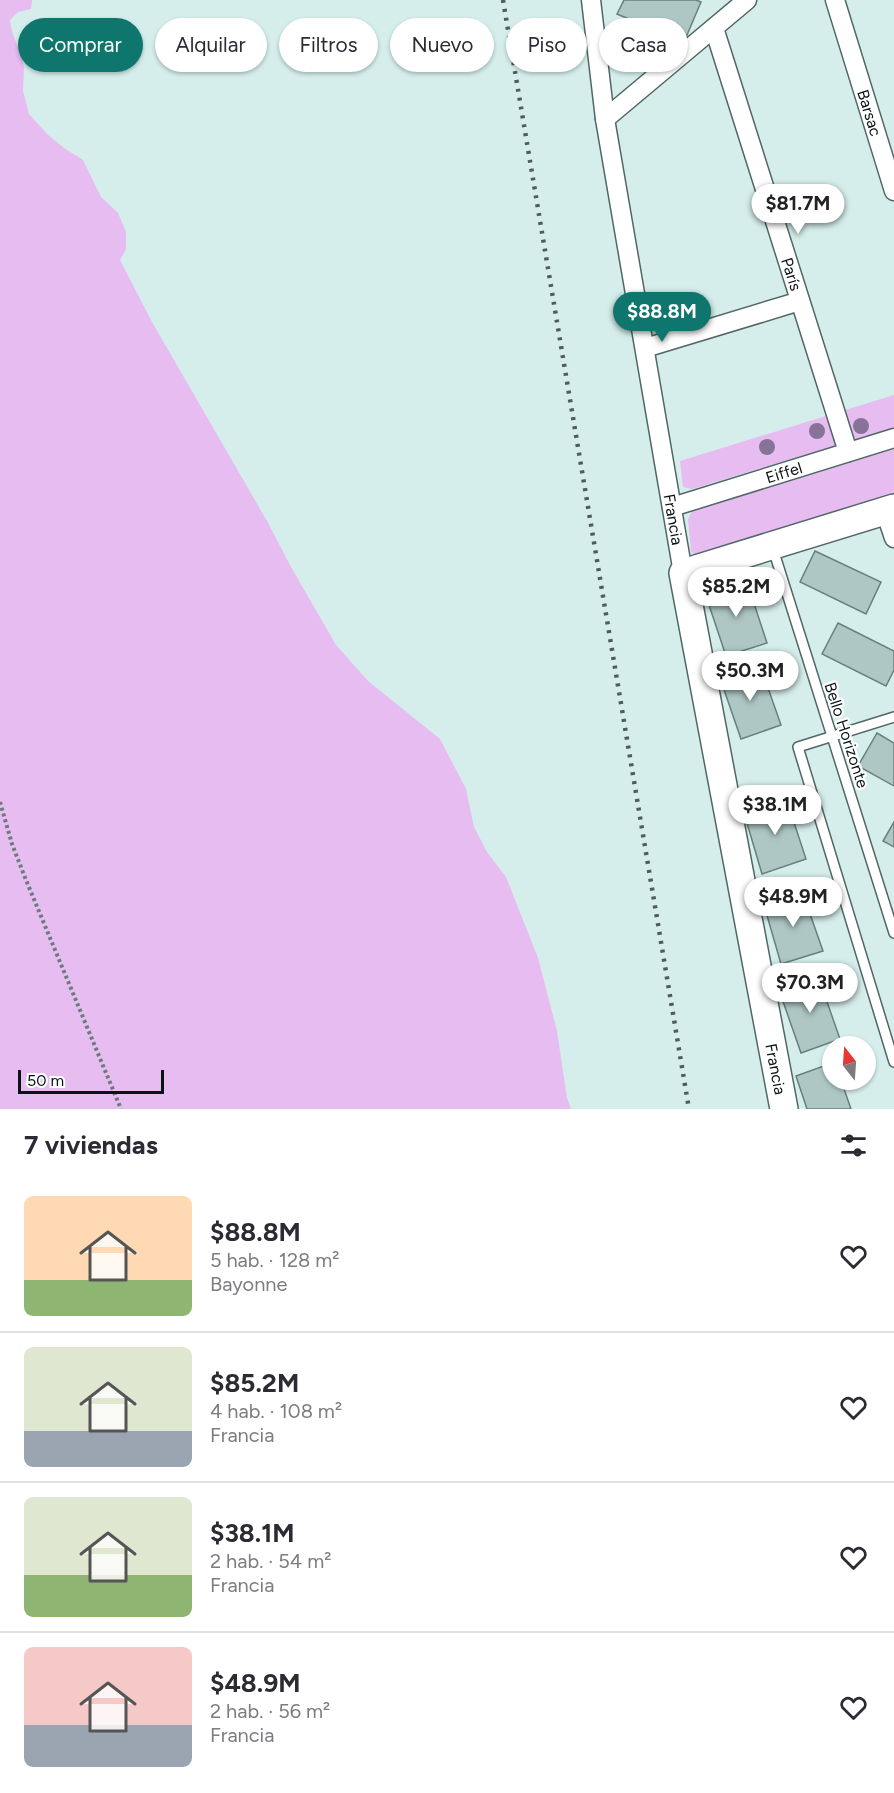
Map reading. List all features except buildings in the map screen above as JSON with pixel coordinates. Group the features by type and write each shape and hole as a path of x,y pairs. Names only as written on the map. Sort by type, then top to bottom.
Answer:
{"street":[{"name":"Francia","path":"591,0 605,119 683,573 784,1109"},
{"path":"605,119 747,0"},
{"name":"Barsac","path":"835,0 894,191"},
{"name":"París","path":"714,28 848,452"},
{"path":"645,348 801,301"},
{"name":"Eiffel","path":"672,507 894,438"},
{"path":"683,573 890,509 894,538"}],"lane":[{"name":"Bello Horizonte","path":"772,546 894,933"},
{"path":"894,717 798,747 894,1062"}],"path":[{"path":"0,802 12,844 26,880 121,1109"}],"shaded area":[{"path":"0,0 32,0 31,9 18,12 10,20 18,47 18,72 24,72 23,91 29,114 47,134 83,160 101,197 118,213 126,232 126,249 120,260 152,322 336,645 368,681 440,739 466,789 474,827 487,852 506,877 538,958 557,1031 567,1098 571,1109 0,1109"},
{"path":"894,395 894,428 692,489 683,487 680,461"},
{"path":"894,446 894,501 702,561 691,552 688,519 694,508"}],"railway":[{"path":"503,0 689,1109"}]}
